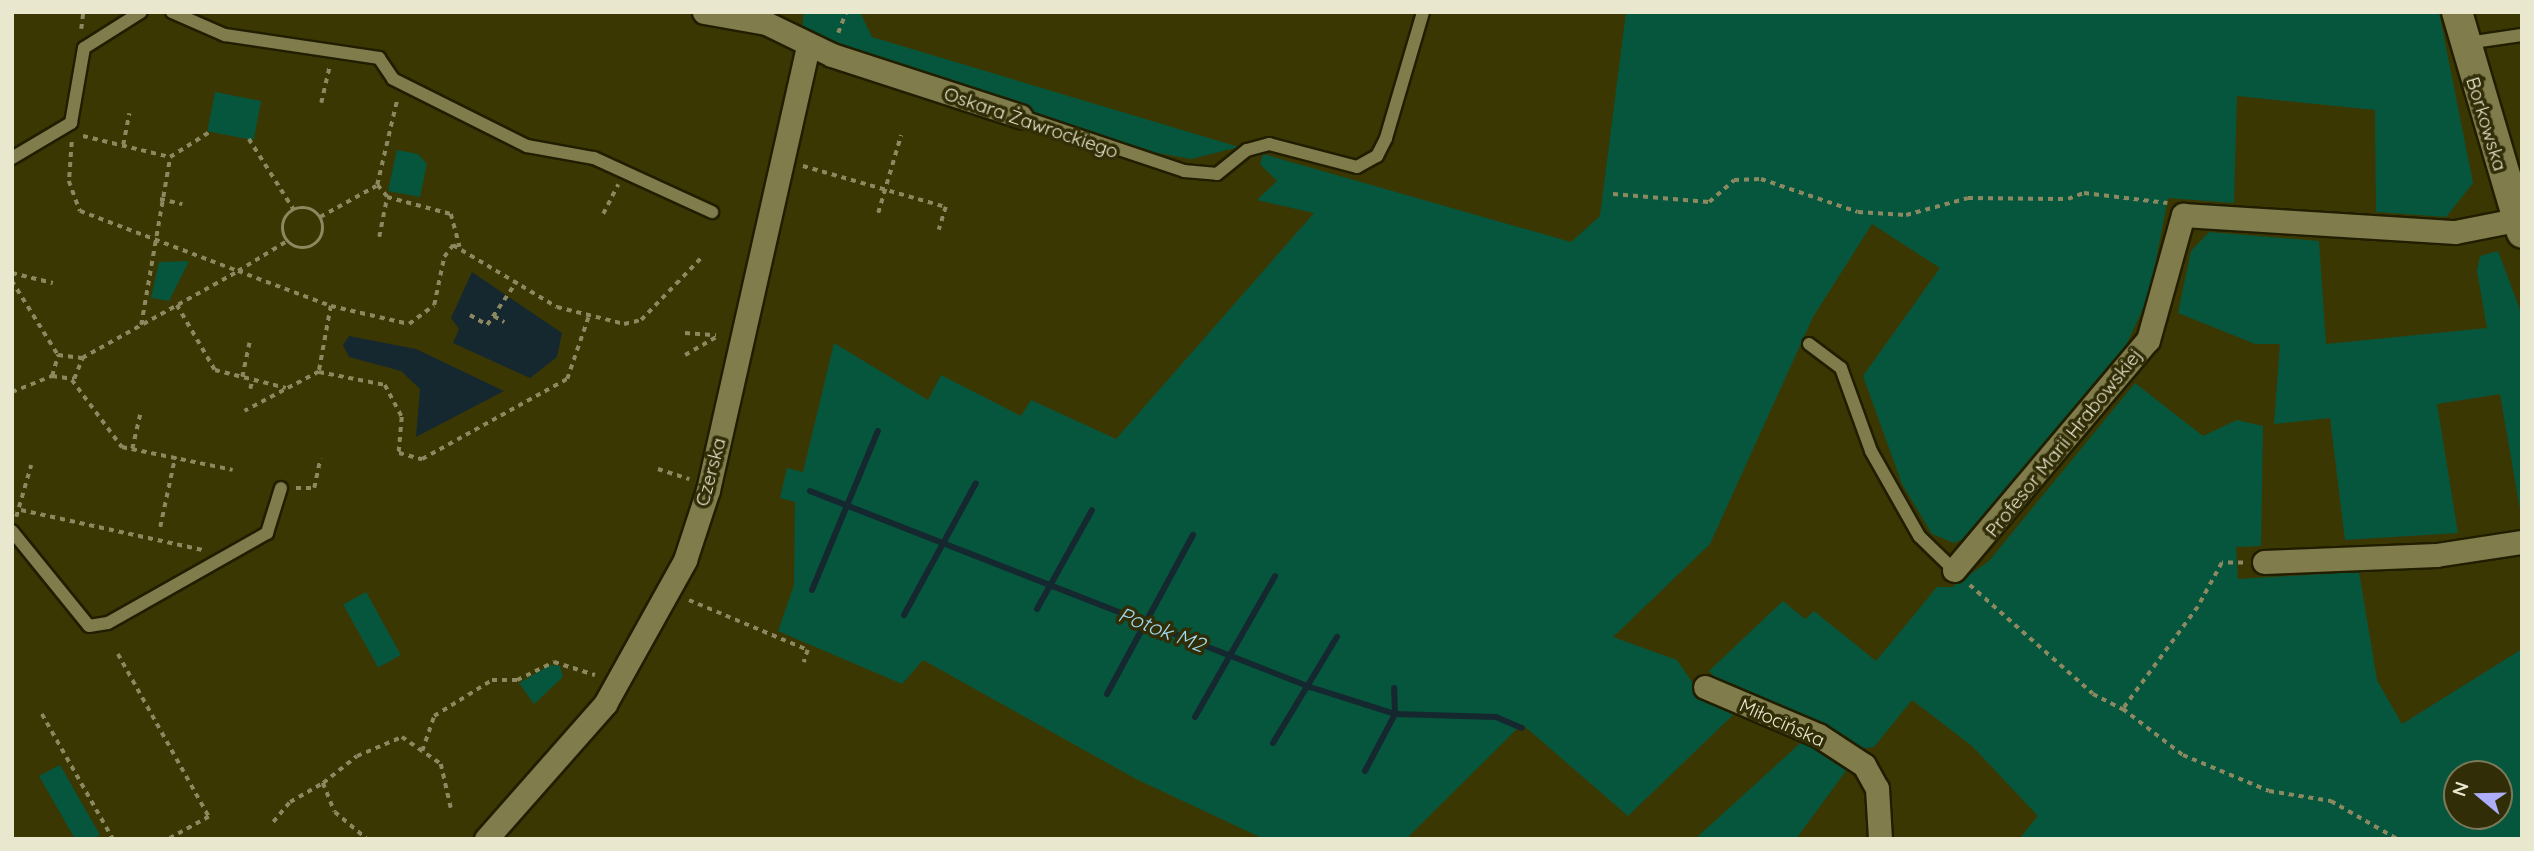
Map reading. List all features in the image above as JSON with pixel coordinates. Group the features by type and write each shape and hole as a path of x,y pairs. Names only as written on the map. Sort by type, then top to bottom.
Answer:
{"street":[{"name":"Oskara Żawrockiego","path":"704,12 766,23 808,46 1020,116"},
{"name":"Borkowska","path":"2457,12 2463,45 2519,227"},
{"name":"Czerska","path":"486,839 605,704 685,560 709,490 808,46"},
{"path":"2183,215 2455,232 2519,227"},
{"name":"Profesor Marii Hrabowskiej","path":"1954,570 2148,340 2183,215"},
{"path":"2264,562 2436,555 2522,542"},
{"name":"Miłocińska","path":"1705,687 1818,735 1864,765 1877,788 1880,839"}],"lane":[{"path":"12,158 71,122 83,48 141,12"},
{"path":"172,12 225,35 379,58 401,83 527,146 594,158 712,212"},
{"name":"Oskara Żawrockiego","path":"1020,116 1115,152 1217,174 1247,149 1269,144 1357,167 1377,156 1423,12"},
{"path":"2463,45 2522,35"},
{"path":"1809,344 1841,368 1871,452 1919,536 1954,570"},
{"path":"12,531 89,626 108,623 267,533 281,488"}],"path":[{"path":"321,103 332,51"},
{"path":"320,217 377,185 401,83"},
{"path":"122,145 130,114"},
{"path":"141,325 153,269 151,238 170,157 211,131"},
{"path":"170,157 72,133 71,201 80,211 331,306 409,324 434,305 444,257 453,245 588,318 641,320 702,257"},
{"path":"878,213 901,135"},
{"path":"249,139 294,209"},
{"path":"801,165 946,207 939,230"},
{"path":"603,214 623,172"},
{"path":"844,177 845,172"},
{"path":"1613,194 1709,202 1734,180 1761,179 1858,212 1906,215 1968,198 2068,199 2084,193 2151,198 2183,215"},
{"path":"377,185 387,197 451,214 460,247"},
{"path":"379,237 387,197"},
{"path":"160,199 182,204"},
{"path":"72,380 82,358 287,241 312,246 322,236 320,217 310,209 294,209 284,220 287,241"},
{"path":"12,274 53,283"},
{"path":"12,281 58,355 52,376"},
{"path":"471,314 487,325 517,281"},
{"path":"177,305 215,370 288,389"},
{"path":"319,372 331,306"},
{"path":"494,316 504,322"},
{"path":"245,411 319,372 385,385 402,417 397,450 404,458 422,458 567,379 588,318"},
{"path":"685,333 719,335"},
{"path":"242,377 249,343"},
{"path":"58,355 82,358"},
{"path":"12,393 52,376 72,380 122,447 233,470"},
{"path":"250,389 252,381"},
{"path":"132,449 140,413"},
{"path":"160,527 175,457"},
{"path":"281,488 314,488 320,459"},
{"path":"12,521 21,510 31,466"},
{"path":"658,469 689,478 687,484"},
{"path":"21,510 216,553"},
{"path":"2123,709 2198,607 2222,563 2264,562"},
{"path":"1954,570 2093,694 2123,709 2183,755 2269,790 2331,801 2397,839"},
{"path":"689,600 808,650 804,662"},
{"path":"118,654 209,817 169,839"},
{"path":"422,751 433,716 492,680 517,680 554,662 599,677"},
{"path":"42,714 113,839"},
{"path":"273,822 290,802 323,783 357,756 394,738 422,751 441,764 451,808"},
{"path":"323,783 335,812 367,839"}],"green space":[{"path":"804,12 860,12 872,37 1239,147 1191,159 1124,147 1032,116 1026,106 844,48 802,29"},
{"path":"1626,12 2439,12 2473,183 2446,217 2376,212 2375,110 2237,96 2234,203 2168,198 2149,296 2126,345 1966,538 1954,543 1932,534 1902,484 1863,376 1940,268 1872,224 1813,317 1710,544 1613,637 1677,660 1698,691 1733,715 1628,816 1522,724 1406,839 1264,839 1136,779 923,660 902,684 778,631 794,585 795,502 780,498 787,468 803,472 834,343 928,400 941,375 1021,416 1031,400 1116,439 1314,213 1257,200 1277,181 1260,164 1263,154 1571,242 1600,216"},
{"path":"215,92 261,101 254,140 207,131"},
{"path":"397,150 418,154 427,164 420,197 388,191"},
{"path":"2209,232 2319,241 2326,344 2487,328 2477,271 2480,256 2498,251 2522,315 2522,521 2500,394 2437,404 2458,533 2345,540 2330,418 2274,424 2280,344 2255,344 2178,313 2191,251"},
{"path":"189,261 169,301 151,298 159,262"},
{"path":"2135,383 2203,436 2237,420 2263,426 2261,546 2236,547 2238,579 2359,572 2377,680 2402,724 2522,649 2522,839 2019,839 2038,816 1972,746 1912,700 1874,747 1858,749 1723,686 1709,671 1783,601 1805,619 1814,611 1876,661 1937,587 1952,587 1989,561"},
{"path":"366,592 401,655 378,668 343,605"},
{"path":"550,665 560,666 563,677 534,704 519,683"},
{"path":"1806,738 1848,768 1796,839 1695,839"},
{"path":"60,765 100,835 93,839 75,839 39,776"}],"water":[{"path":"472,272 562,333 557,357 530,378 453,343 459,329 451,318"},
{"path":"349,336 416,349 504,391 416,437 420,389 401,371 349,357 343,345"}],"waterway":[{"path":"812,590 878,431"},
{"path":"904,615 976,483"},
{"name":"Potok M2","path":"810,491 1310,687 1395,714 1496,717 1522,728"},
{"path":"1037,609 1092,510"},
{"path":"1107,694 1193,535"},
{"path":"1195,717 1275,576"},
{"path":"1273,743 1337,637"},
{"path":"1365,771 1395,714 1394,688"}]}
